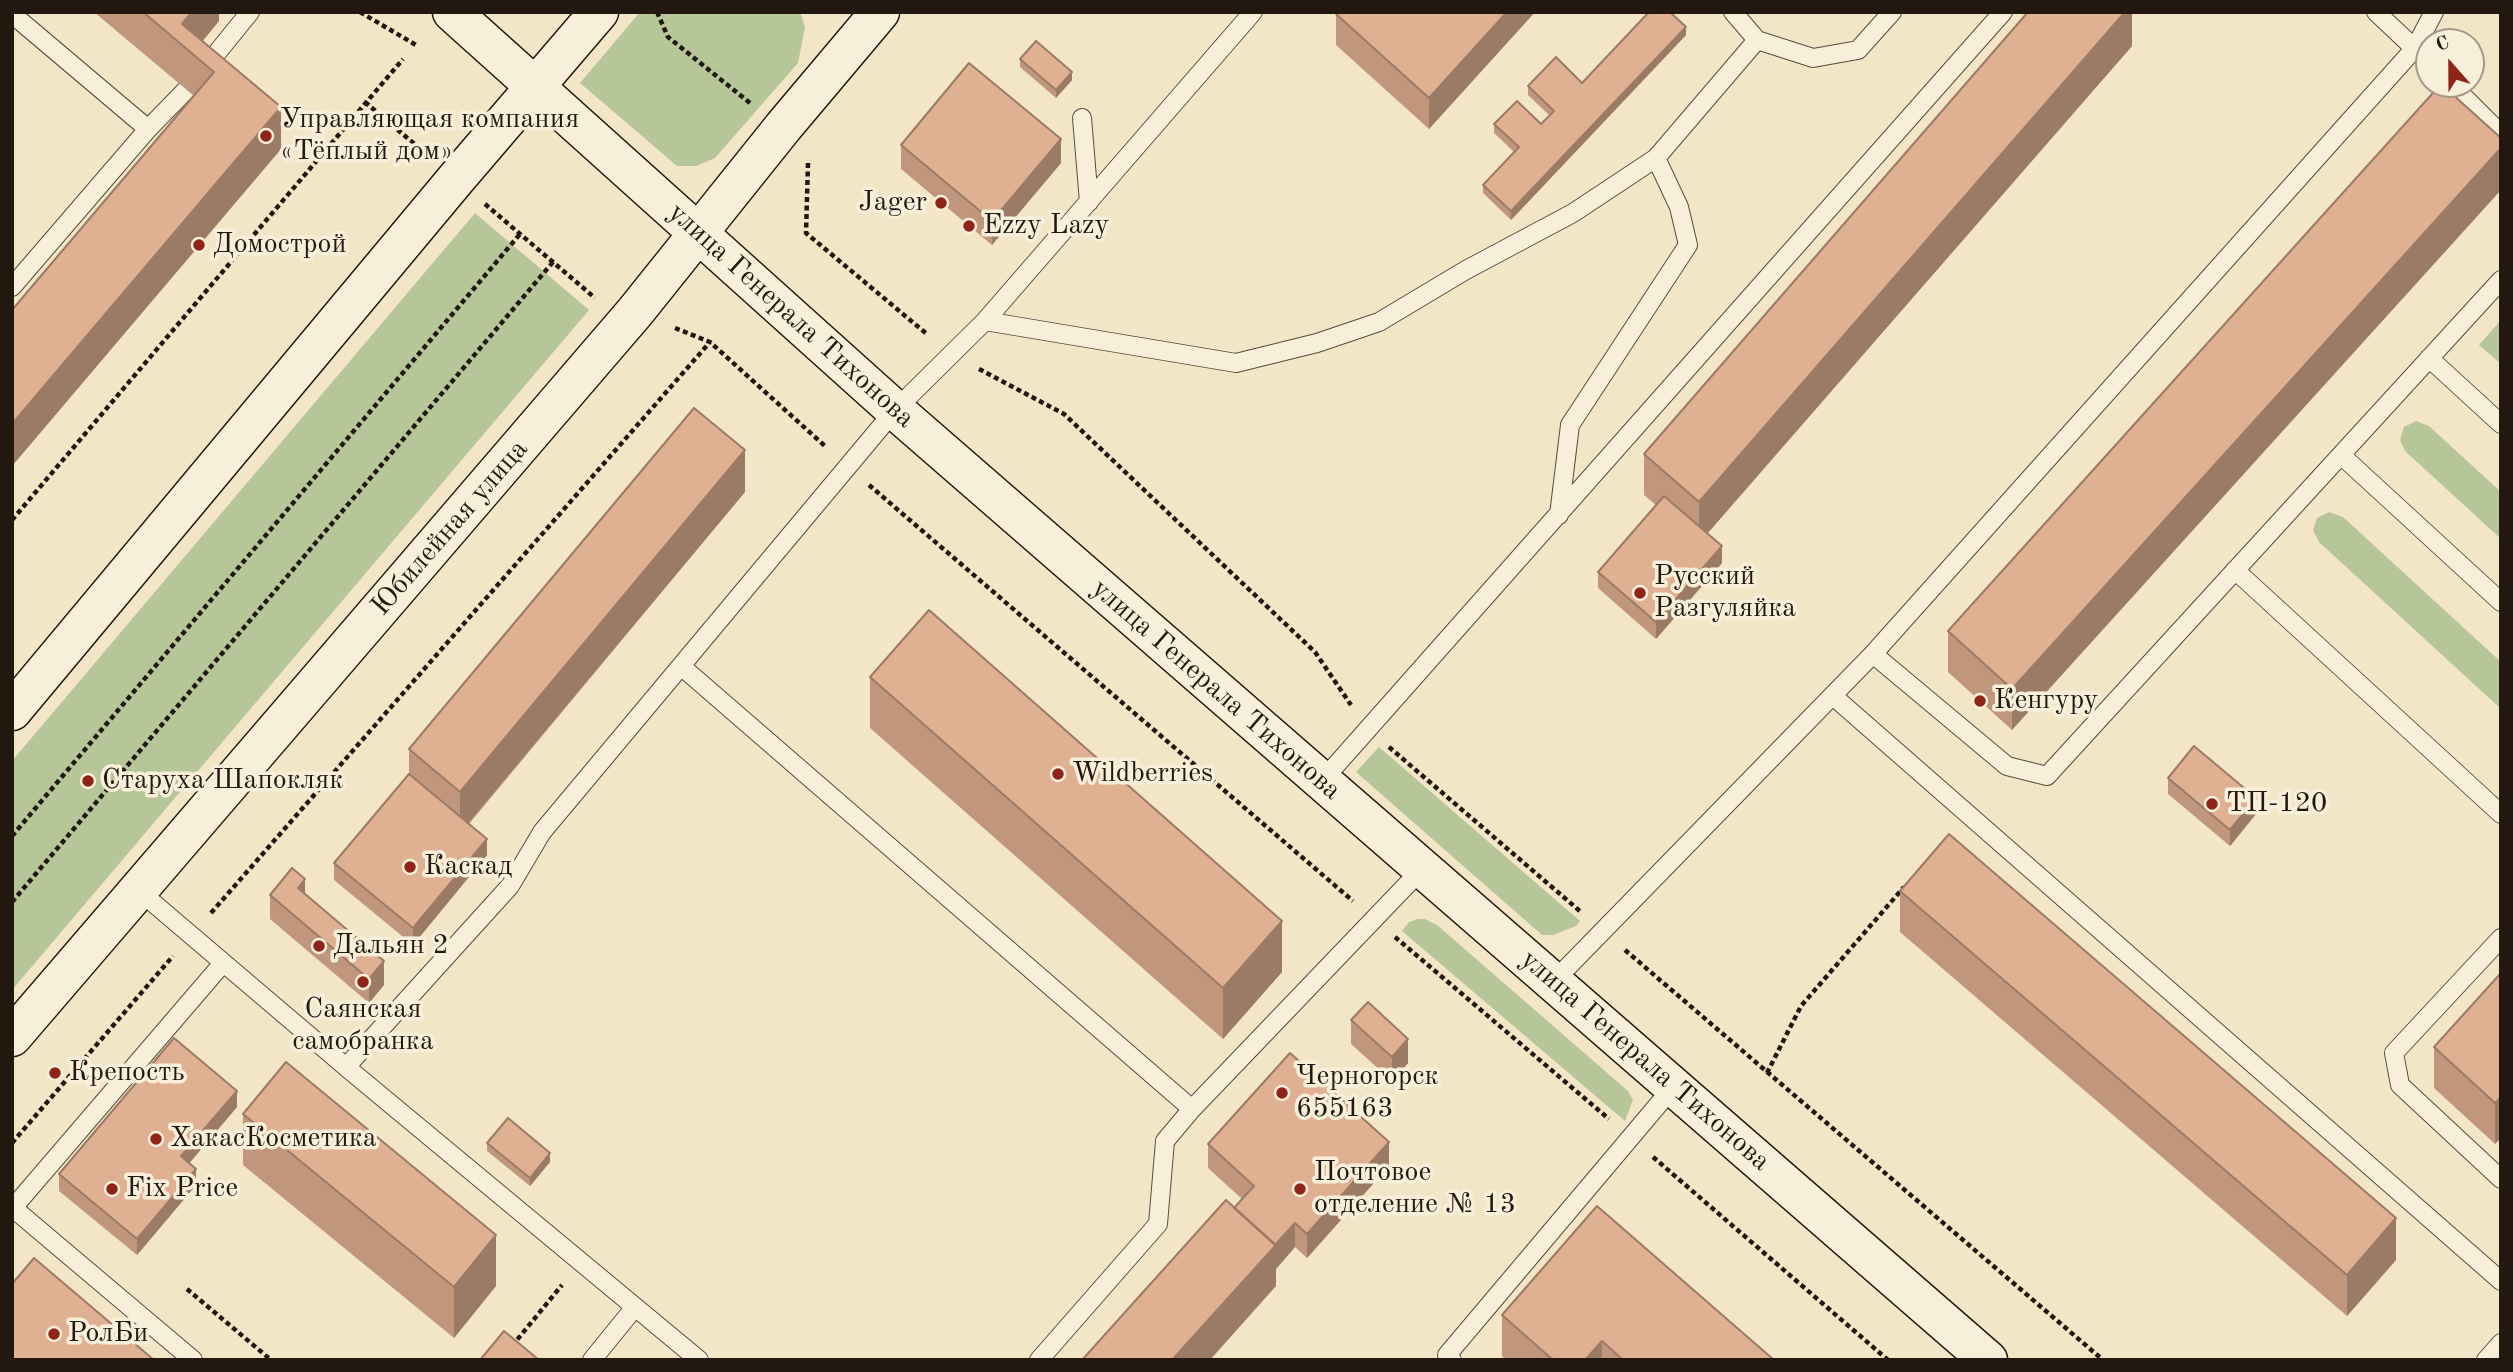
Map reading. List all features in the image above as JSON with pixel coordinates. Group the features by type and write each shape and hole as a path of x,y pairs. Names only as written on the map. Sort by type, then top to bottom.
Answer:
{"main road":[{"name":"улица Генерала Тихонова","path":"452,12 895,410 1989,1360"},
{"path":"12,711 534,86 599,12"},
{"name":"Юбилейная улица","path":"12,1037 635,313 866,17"}],"lane":[{"path":"12,287 148,129 191,84 250,12"},
{"path":"346,1068 510,886 541,832 895,410 985,321 1253,12"},
{"path":"1733,12 1757,40 1813,58 1857,50 1892,12"},
{"path":"1321,782 2003,12"},
{"path":"1553,982 1873,654 2415,48 2376,12"},
{"path":"2426,28 2434,12"},
{"path":"12,14 148,129"},
{"path":"985,321 1236,363 1317,344 1379,322 1466,270 1573,213 1656,158 1757,40"},
{"path":"2465,98 2501,134"},
{"path":"1082,118 1089,202"},
{"path":"1559,515 1570,425 1688,245 1679,207 1656,158"},
{"path":"1873,654 2007,766 2047,776 2501,280"},
{"path":"2429,358 2501,424"},
{"path":"2341,455 2501,602"},
{"path":"2235,570 2501,814"},
{"path":"681,666 1192,1109"},
{"path":"1833,696 2501,1281"},
{"path":"1039,1360 1158,1224 1166,1142 1192,1109 1422,869"},
{"path":"138,890 346,1068 699,1360"},
{"path":"2501,938 2394,1053 2400,1085 2501,1179"},
{"path":"193,1360 13,1209 223,963"},
{"path":"1452,1360 1447,1355 1674,1086"},
{"path":"592,1360 635,1307"},
{"path":"2486,1360 2501,1343"}],"path":[{"path":"360,12 416,45"},
{"path":"657,12 668,37 761,111"},
{"path":"12,520 403,59"},
{"path":"365,102 601,303 710,342 848,467 1888,1360"},
{"path":"806,233 951,355 1064,414 1315,652 1367,729 2103,1360"},
{"path":"12,836 520,234"},
{"path":"12,902 553,262"},
{"path":"12,1143 710,342"},
{"path":"1767,1073 1801,1006 1906,884"},
{"path":"508,1350 581,1262"},
{"path":"187,1289 271,1360"}],"green space":[{"path":"640,12 800,12 805,27 798,63 715,158 696,166 677,166 580,83"},
{"path":"475,213 589,310 12,990 12,761"},
{"path":"2501,320 2501,364 2479,345"},
{"path":"2416,421 2429,426 2501,492 2501,539 2405,451 2400,440 2404,427"},
{"path":"2329,512 2343,517 2501,662 2501,709 2319,542 2313,530 2317,518"},
{"path":"1379,747 1580,921 1576,926 1553,935 1542,935 1356,772"},
{"path":"1425,919 1437,925 1628,1091 1633,1100 1625,1121 1402,931 1409,922"}],"building":[{"path":"143,12 192,12 182,24 281,107 12,424 12,310 214,72"},
{"path":"1507,12 1429,98 1336,14"},
{"path":"1649,12 1670,12 1686,27 1511,211 1483,185 1519,147 1494,124 1517,101 1541,124 1554,111 1528,86 1556,57 1582,83"},
{"path":"2028,12 2125,12 1699,502 1644,454"},
{"path":"1036,41 1072,72 1056,90 1020,59"},
{"path":"969,63 1061,139 992,221 901,145"},
{"path":"2428,98 2457,98 2501,138 2501,148 2012,689 1948,631"},
{"path":"694,408 745,450 460,792 409,749"},
{"path":"1664,496 1722,546 1656,622 1598,572"},
{"path":"929,610 1282,921 1223,988 870,677"},
{"name":"ТП-120","path":"2194,746 2256,798 2230,830 2168,778"},
{"name":"Каскад","path":"409,774 487,839 413,928 334,863"},
{"path":"1949,834 2396,1218 2347,1275 1900,891"},
{"path":"292,868 305,879 298,888 384,961 369,979 270,895"},
{"path":"2501,973 2501,1097 2495,1103 2434,1047"},
{"path":"1368,1002 1408,1039 1392,1057 1351,1020"},
{"path":"174,1038 237,1091 181,1156 196,1169 137,1239 59,1174"},
{"name":"Почтовое отделение № 13","path":"1290,1053 1389,1142 1307,1234 1295,1223 1275,1245 1234,1208 1254,1186 1208,1144"},
{"path":"286,1062 496,1235 454,1287 243,1114"},
{"path":"508,1118 550,1153 530,1178 487,1143"},
{"path":"1226,1200 1276,1245 1172,1360 1082,1360"},
{"path":"1597,1206 1774,1360 1623,1360 1602,1341 1585,1360 1553,1360 1502,1315"},
{"name":"РолБи","path":"34,1258 154,1360 12,1360 12,1284"},
{"path":"504,1331 539,1360 480,1360"}],"place":[{"name":"Управляющая компания «Тёплый дом»","path":"266,136"},
{"name":"Jager","path":"941,203"},
{"name":"Ezzy Lazy","path":"969,226"},
{"name":"Домострой","path":"199,245"},
{"name":"Русский Разгуляйка","path":"1640,593"},
{"name":"Кенгуру","path":"1980,701"},
{"name":"Wildberries","path":"1058,774"},
{"name":"Старуха Шапокляк","path":"88,781"},
{"name":"ТП-120","path":"2212,804"},
{"name":"Каскад","path":"410,867"},
{"name":"Дальян 2","path":"319,946"},
{"name":"Саянская самобранка","path":"363,982"},
{"name":"Крепость","path":"55,1073"},
{"name":"Черногорск 655163","path":"1282,1093"},
{"name":"ХакасКосметика","path":"156,1139"},
{"name":"Fix Price","path":"112,1189"},
{"name":"Почтовое отделение № 13","path":"1300,1189"},
{"name":"РолБи","path":"54,1334"}]}
